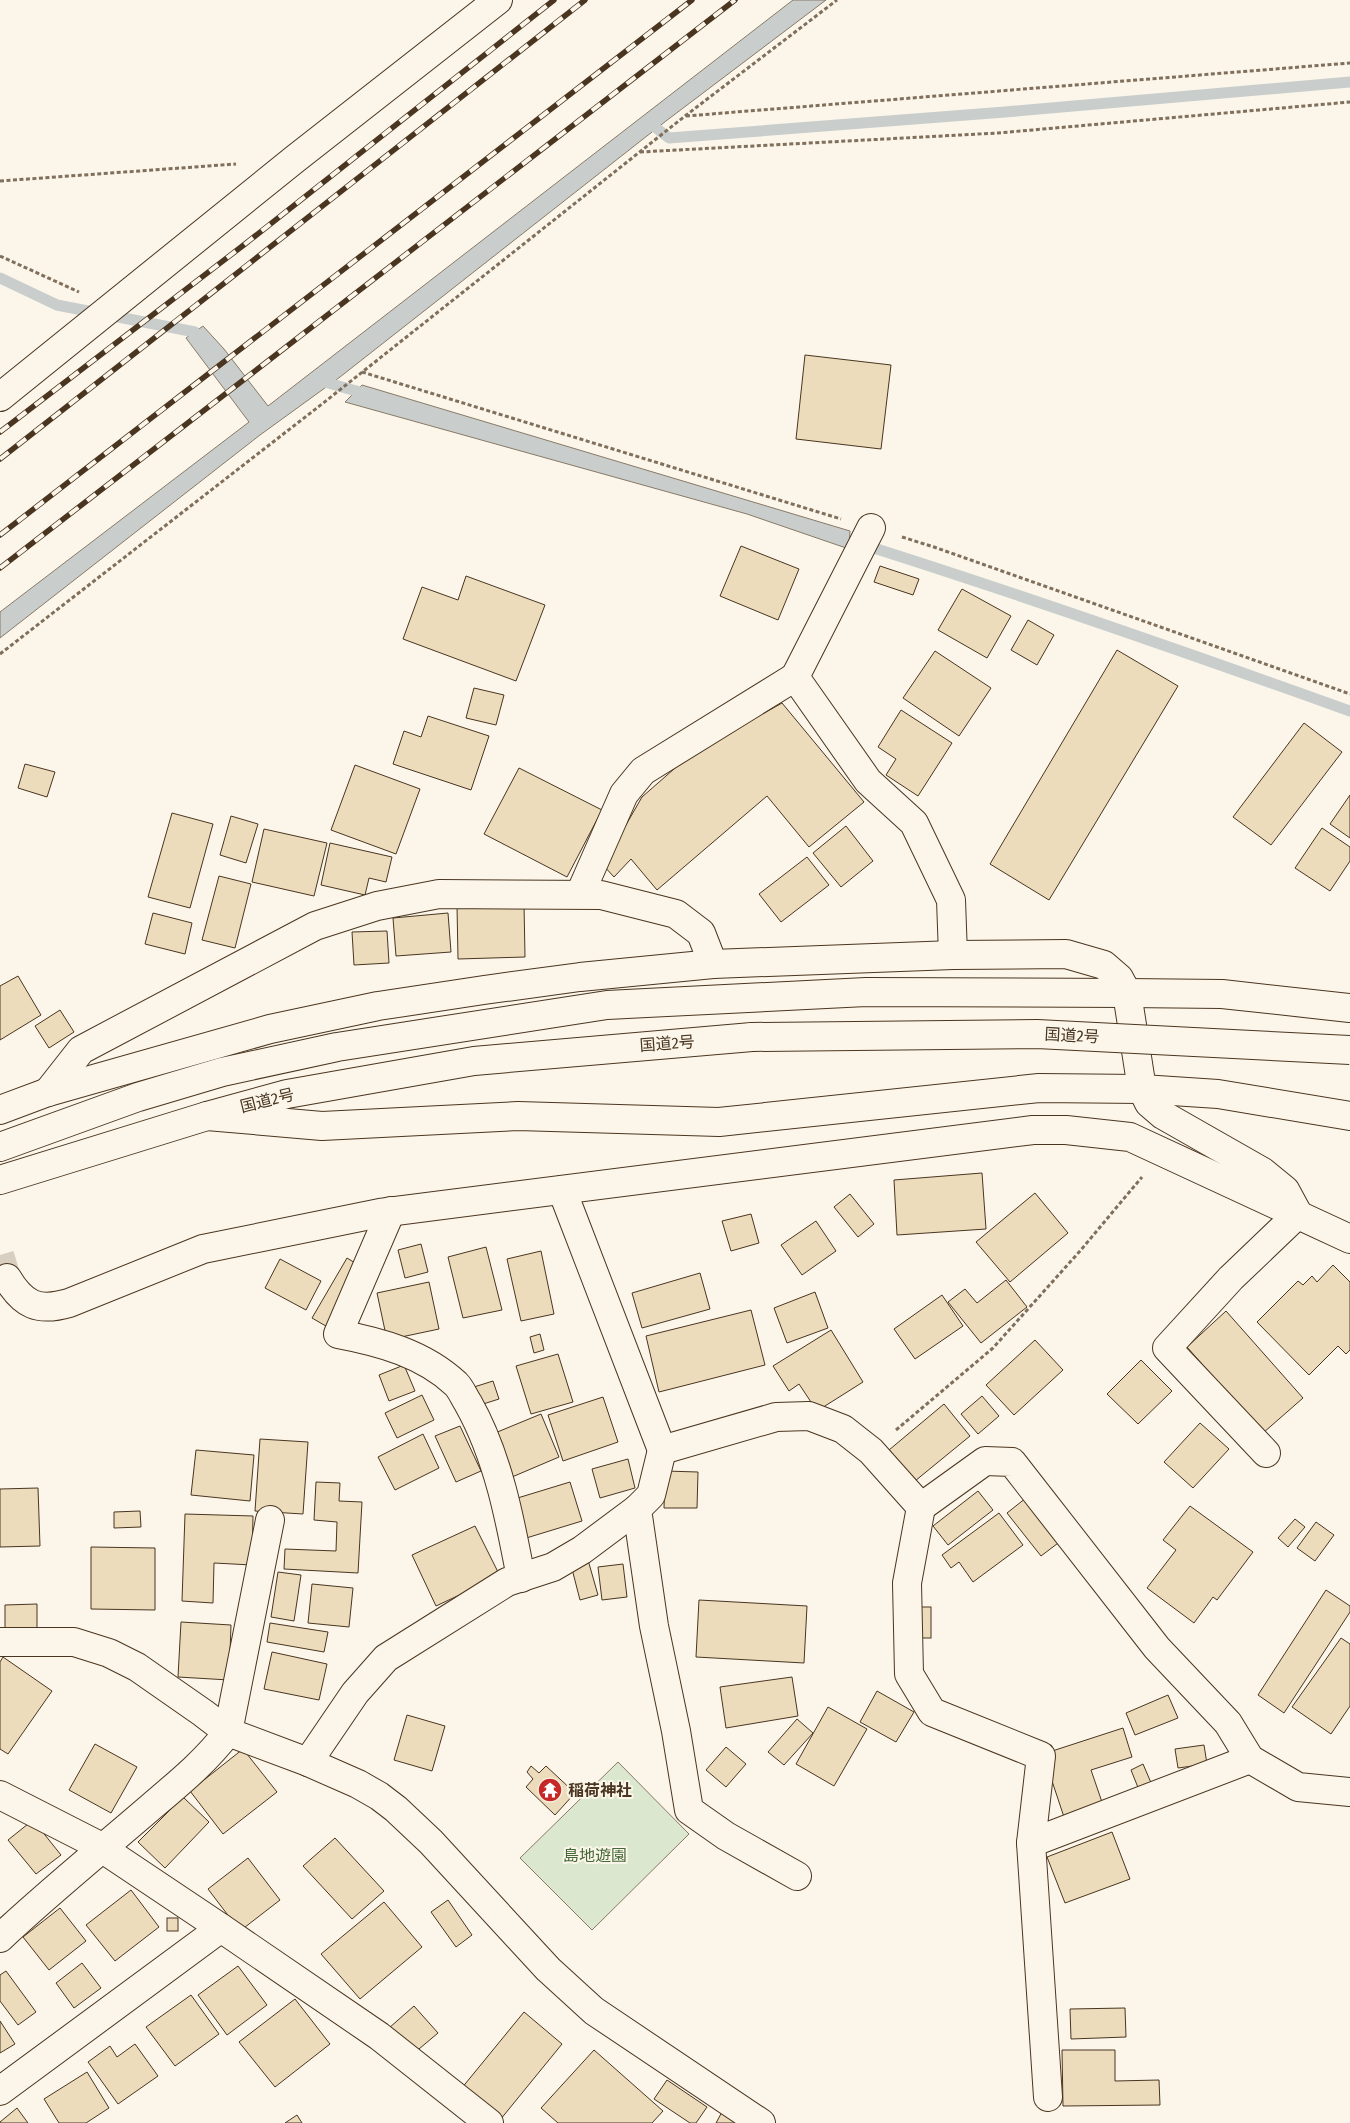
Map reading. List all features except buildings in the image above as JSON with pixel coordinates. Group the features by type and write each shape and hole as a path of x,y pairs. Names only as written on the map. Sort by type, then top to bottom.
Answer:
{"main road":[{"path":"0,397 295,159 498,0"},
{"path":"580,894 624,794 643,771 795,677 865,540"},
{"path":"795,677 868,781 914,823 951,900 953,955"},
{"path":"48,1092 81,1050 315,926 377,906 439,894 601,895 676,914 701,934 713,964"},
{"path":"0,1110 48,1092 270,1029 378,1006 571,978 713,964 953,955 1066,954 1104,966 1119,978 1127,993 1142,1089 1149,1104 1164,1115 1263,1172 1285,1190 1298,1214"},
{"path":"0,1148 138,1097 222,1072 336,1047 607,1005 866,992 1127,993 1222,994 1350,1008"},
{"name":"国道2号","path":"0,1180 207,1116 287,1094 474,1061 752,1036 1037,1034 1350,1050"},
{"path":"207,1116 322,1126 518,1116 719,1122 1038,1088 1142,1089 1218,1094 1350,1116"},
{"path":"7,1278 15,1291 26,1301 38,1307 51,1308 68,1303 203,1248 391,1211 1033,1130 1081,1131 1130,1137 1298,1214 1345,1227"},
{"path":"308,1762 355,1693 386,1658 507,1582 560,1563 582,1550 637,1509 651,1495 662,1450 562,1190"},
{"path":"391,1211 338,1334 371,1340 419,1358 458,1386 477,1420 497,1472 521,1578"},
{"path":"1266,1453 1167,1348 1231,1278 1298,1214"},
{"path":"662,1450 776,1417 809,1416 843,1429 870,1451 921,1507"},
{"path":"1048,2097 1031,1843 1040,1756 932,1712 909,1674 907,1583 921,1507 985,1461 1012,1462 1157,1648 1228,1723 1250,1759 1298,1787 1350,1792"},
{"path":"637,1509 654,1626 676,1730 689,1810 726,1836 797,1876"},
{"path":"0,1938 46,1895 102,1850 211,1754 228,1732 270,1520"},
{"path":"0,1642 74,1642 109,1653 137,1667 228,1732 308,1762 358,1784 396,1809 431,1842 548,1969 594,2011 761,2123"},
{"path":"1031,1843 1250,1759"},
{"path":"0,1795 94,1843 221,1928 379,2036 488,2123"},
{"path":"0,2090 221,1928"}],"path":[{"path":"0,654 322,404 685,116 838,0"},
{"path":"685,116 1350,63"},
{"path":"640,152 998,133 1350,102"},
{"path":"0,182 238,163"},
{"path":"0,256 112,308"},
{"path":"870,1451 994,1348 1080,1251 1162,1153"}],"green space":[{"name":"島地遊園","path":"618,1762 689,1834 592,1930 520,1858"}],"shaded area":[{"path":"793,0 826,0 666,121 340,377 260,435 0,638 0,612 249,422 186,338 203,326 224,349 268,406"},
{"path":"362,385 850,531 849,549 747,514 345,402"}],"waterway":[{"path":"651,124 669,138 1005,112 1350,82"},
{"path":"0,278 57,305 195,332 204,343"},
{"path":"318,380 370,395"},
{"path":"861,544 1107,625 1350,711"}],"tunnel":[{"path":"0,1255 7,1278"}],"railway":[{"path":"0,432 245,244 554,0"},
{"path":"0,459 585,0"},
{"path":"0,535 692,0"},
{"path":"0,568 735,0"}],"place":[{"name":"稲荷神社","path":"550,1790"}]}
